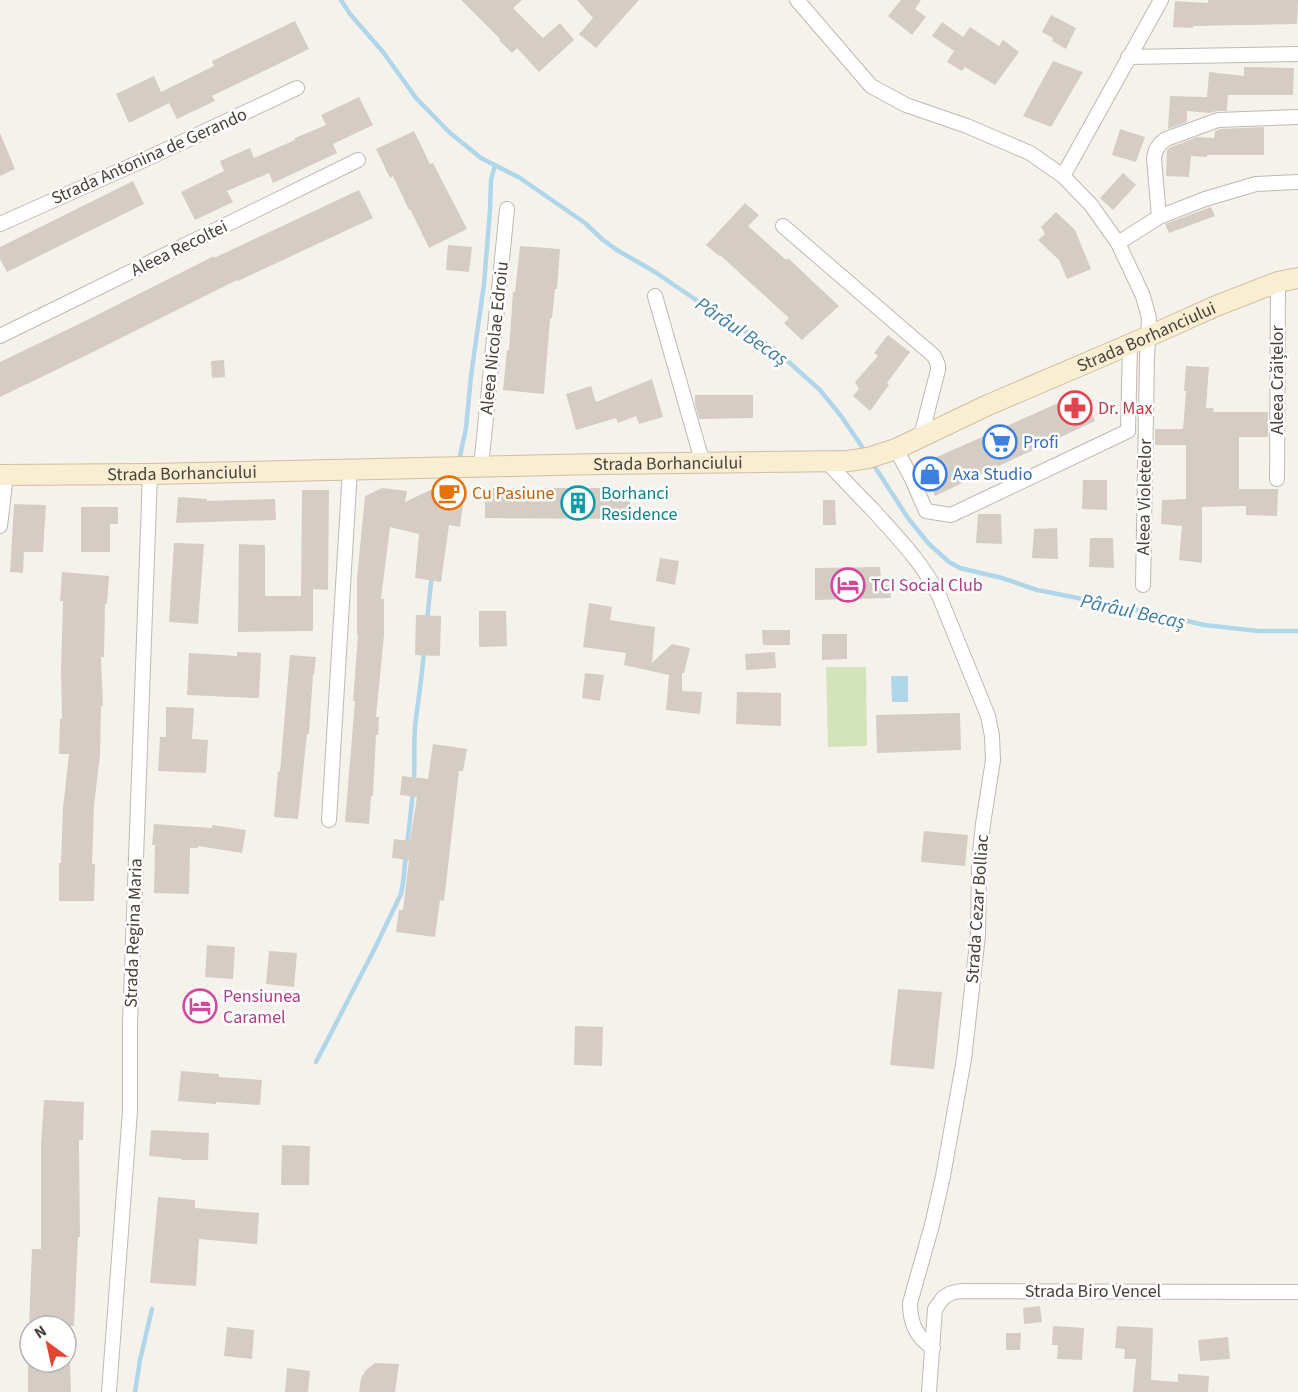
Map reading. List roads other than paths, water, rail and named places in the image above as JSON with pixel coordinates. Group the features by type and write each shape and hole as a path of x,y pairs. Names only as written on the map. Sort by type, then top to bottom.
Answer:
{"main road":[{"name":"Strada Borhanciului","path":"3,475 838,462 892,450 988,405 1216,306 1278,282 1298,278"}],"street":[{"path":"797,0 871,86 906,105 967,126 1030,153 1063,176 1091,205 1118,243 1143,296 1149,318 1139,341"},
{"path":"1063,176 1161,0"},
{"path":"1128,57 1298,54"},
{"name":"Strada Antonina de Gerando","path":"0,224 297,88"},
{"path":"1159,217 1154,158 1155,150 1160,144 1218,120 1298,117"},
{"name":"Aleea Recoltei","path":"0,336 358,160"},
{"path":"1118,243 1159,217 1205,199 1256,184 1298,182"},
{"name":"Aleea Nicolae Edroiu","path":"481,467 507,209"},
{"path":"783,226 936,360 938,370 921,436"},
{"name":"Aleea Crăițelor","path":"1277,479 1278,282"},
{"path":"655,296 703,464"},
{"name":"Aleea Violetelor","path":"892,450 912,479 926,511 951,515 1128,431 1139,341"},
{"name":"Aleea Violetelor","path":"1139,341 1143,585"},
{"name":"Strada Cezar Bolliac","path":"838,462 932,580 988,716 992,736 993,760 983,824 980,862 978,935 964,1059 938,1196 910,1303 910,1313 915,1330 933,1348"},
{"path":"329,820 350,469"},
{"name":"Strada Regina Maria","path":"109,1392 130,1110 129,1023 150,474"},
{"path":"0,526 3,475"},
{"name":"Strada Biro Vencel","path":"933,1348 934,1317 938,1303 951,1293 961,1291 1298,1292"},
{"path":"929,1392 933,1348"}],"water":[{"path":"891,676 908,676 908,702 892,702"}],"waterway":[{"name":"Pârâul Becaș","path":"341,0 416,98 449,132 481,158 520,178 585,223 617,250 773,348 820,390 867,454"},
{"path":"460,456 466,428 484,284 491,180 495,165"},
{"name":"Pârâul Becaș","path":"871,461 908,518 928,543 949,562 960,568 1002,578 1037,590 1204,625 1258,631 1298,631"},
{"path":"427,620 432,574"},
{"path":"414,781 415,726 424,652"},
{"path":"407,846 413,792"},
{"path":"316,1062 401,894 406,855"},
{"path":"135,1392 152,1309"}],"place":[{"name":"Dr. Max","path":"1075,408"},
{"name":"Profi","path":"1000,442"},
{"name":"Axa Studio","path":"930,474"},
{"name":"Cu Pasiune","path":"449,493"},
{"name":"Borhanci Residence","path":"578,503"},
{"name":"TCI Social Club","path":"848,585"},
{"name":"Pensiunea Caramel","path":"200,1006"}]}
